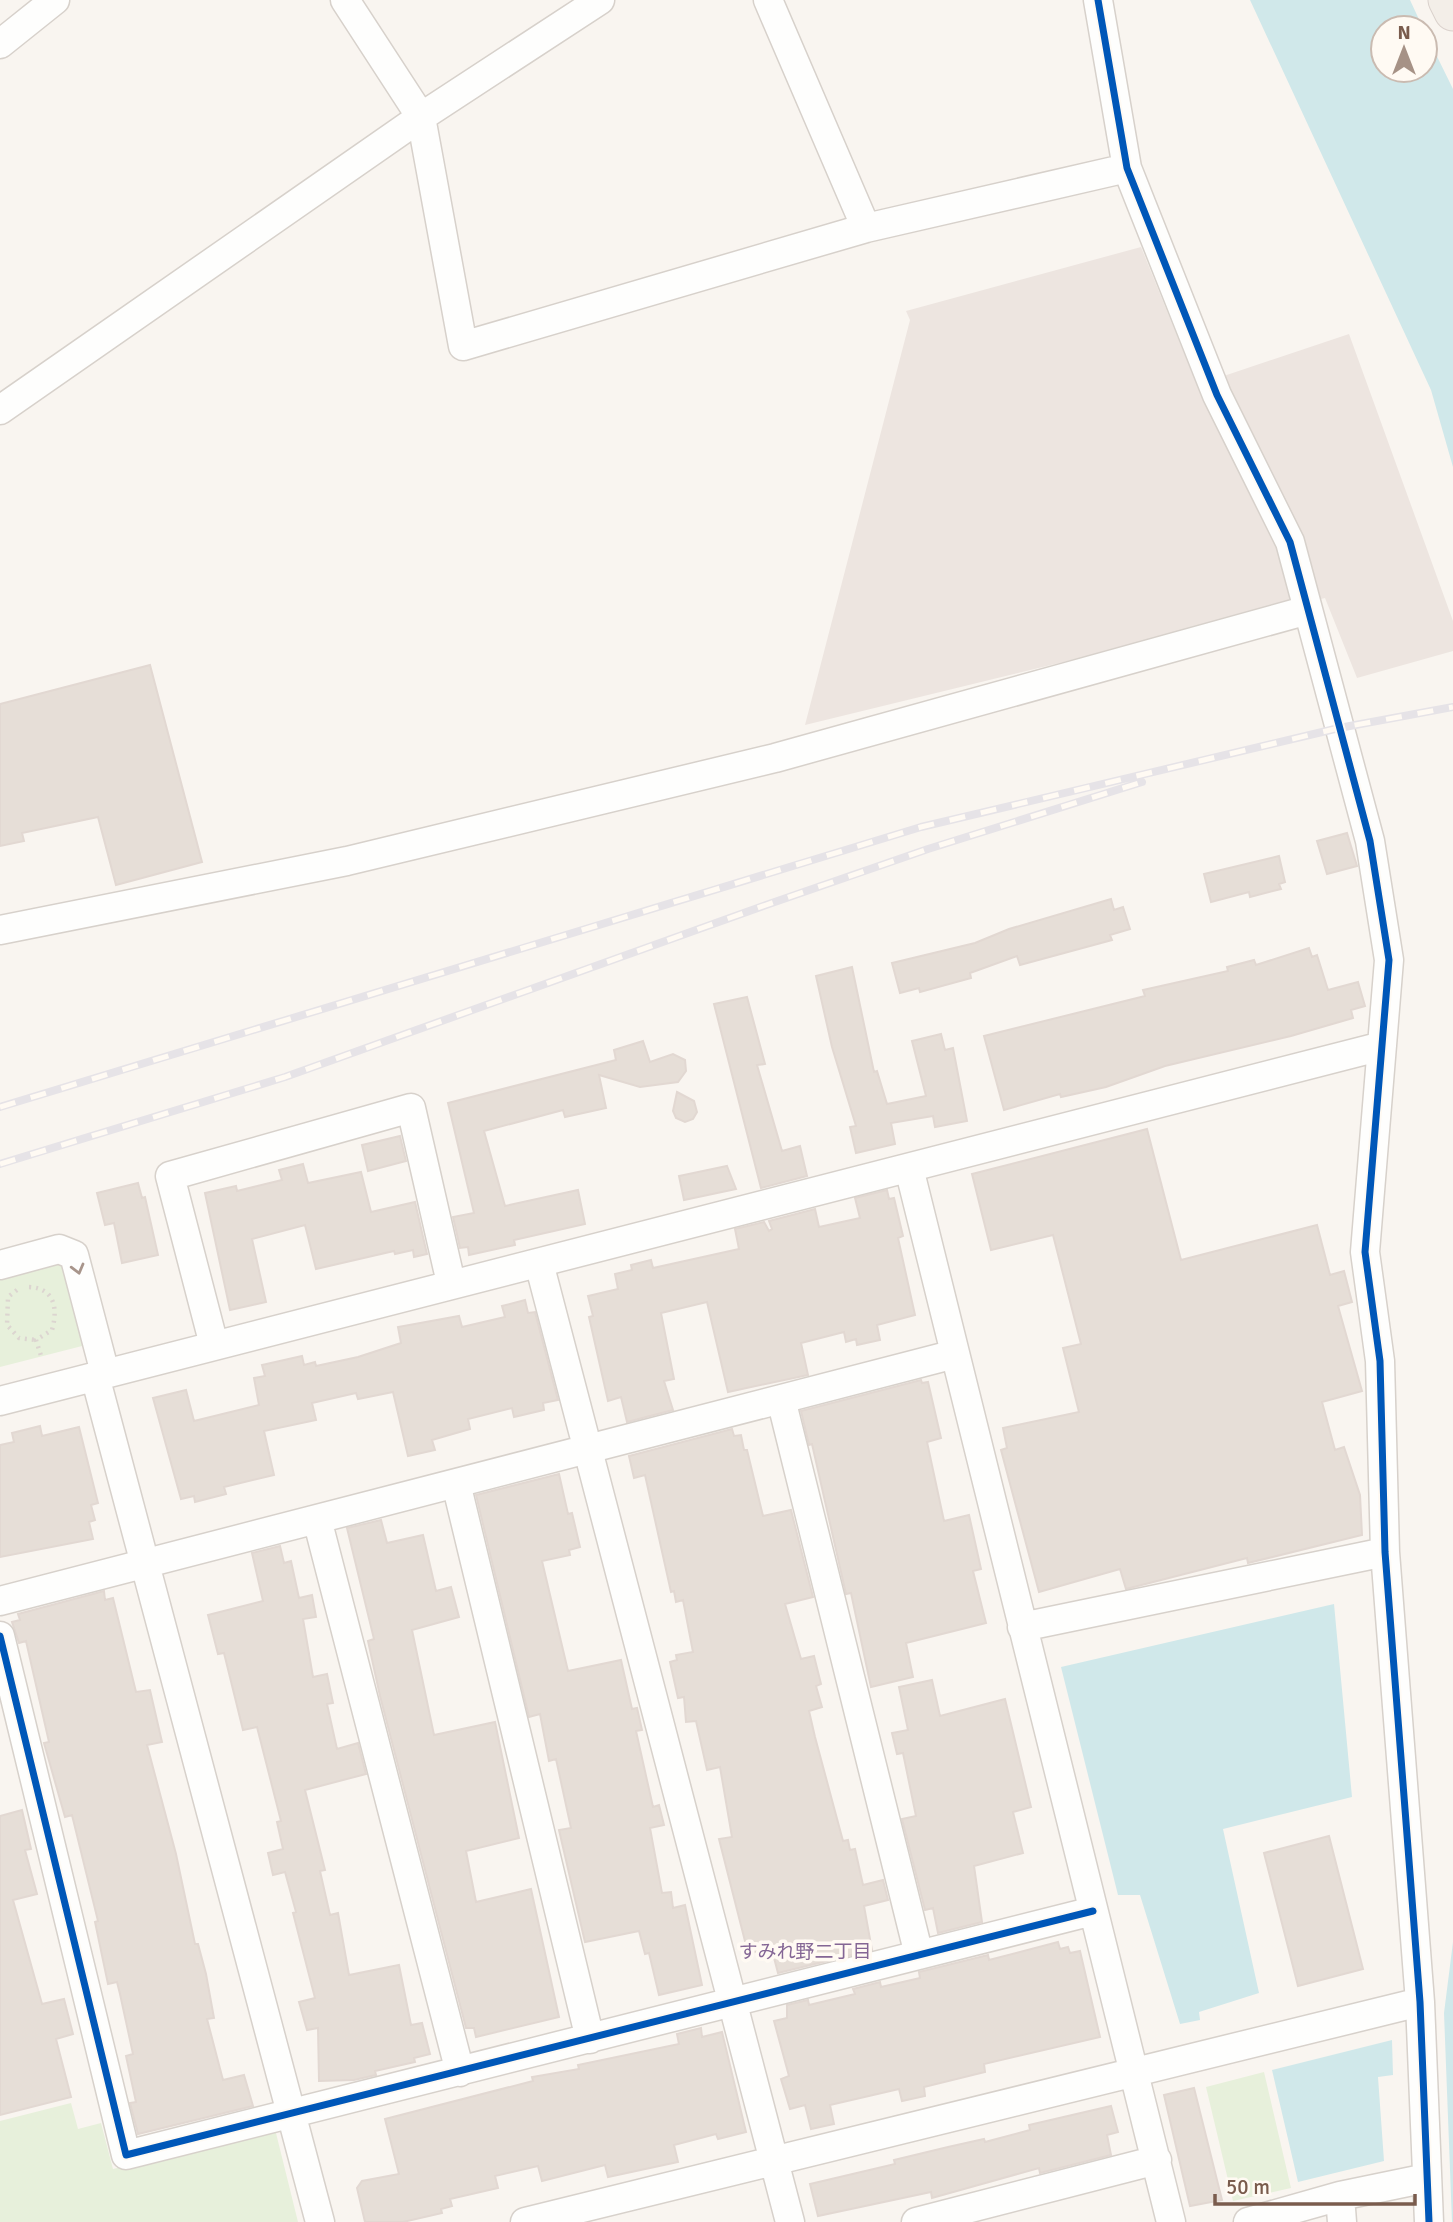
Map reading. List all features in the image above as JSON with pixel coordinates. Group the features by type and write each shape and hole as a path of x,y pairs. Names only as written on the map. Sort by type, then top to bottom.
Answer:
{"main road":[{"path":"1447,0 1453,12"}],"street":[{"path":"0,44 55,0"},
{"path":"345,0 421,117 463,346 866,228 1128,168"},
{"path":"0,411 421,117 600,0"},
{"path":"768,0 866,228"},
{"path":"1098,0 1128,168 1217,395 1290,542 1370,841 1389,961 1365,1252 1380,1361 1385,1552 1420,2002 1429,2222"},
{"path":"0,930 347,860 775,758 1308,610"},
{"path":"0,1401 1381,1046"},
{"path":"214,1345 170,1176 411,1108 451,1283"},
{"path":"909,1168 1093,1911 1136,2071 1171,2222"},
{"path":"0,1265 59,1249 74,1255 145,1564 320,2222"},
{"path":"539,1263 790,2222"},
{"path":"0,1601 955,1354"},
{"path":"781,1399 919,1955"},
{"path":"456,1483 590,2039"},
{"path":"317,1519 460,2072"},
{"path":"1022,1627 1385,1552"},
{"path":"0,1636 126,2155 1093,1911"},
{"path":"526,2222 1420,2002"},
{"path":"916,2222 1157,2160"},
{"path":"1248,2222 1341,2209 1427,2178"}],"path":[{"path":"26,1287 45,1291 53,1298 56,1310 52,1330 36,1340 19,1338 7,1325 8,1297 26,1287"},
{"path":"36,1340 42,1359"}],"shaded area":[{"path":"1141,247 1197,385 1349,334 1453,621 1453,651 1357,678 1325,598 805,725 910,320 906,311"}],"green space":[{"path":"66,1262 86,1345 0,1367 0,1273"},
{"path":"1264,2072 1291,2188 1233,2201 1206,2087"},
{"path":"71,2103 78,2129 101,2123 113,2169 275,2129 298,2222 0,2222 0,2121"}],"water":[{"path":"1250,0 1410,0 1416,14 1369,14 1369,84 1439,84 1439,60 1453,89 1453,467 1431,390"},
{"path":"1334,1604 1352,1797 1223,1829 1259,1993 1199,2012 1200,2020 1180,2024 1140,1895 1118,1895 1061,1667"},
{"path":"1453,1942 1453,2222 1452,2222 1444,2013"},
{"path":"1392,2040 1393,2075 1378,2077 1384,2161 1298,2182 1272,2070"}],"building":[{"path":"150,665 202,862 116,885 98,817 22,833 24,841 0,846 0,704"},
{"path":"1347,833 1357,866 1327,874 1317,841"},
{"path":"1279,856 1285,882 1279,884 1281,889 1250,897 1249,892 1211,902 1204,874"},
{"path":"1111,899 1114,910 1123,907 1130,929 1110,935 1112,940 1020,965 1017,956 970,973 971,978 920,992 919,988 900,993 892,963 975,943 1009,929"},
{"path":"1309,948 1312,957 1317,955 1328,990 1358,982 1365,1006 1351,1010 1353,1018 1291,1036 1165,1066 1106,1087 1061,1097 1060,1094 1004,1110 984,1036 1145,996 1143,990 1228,971 1227,967 1254,960 1256,965"},
{"path":"852,967 874,1072 877,1071 887,1104 926,1096 912,1041 941,1034 945,1050 953,1048 967,1121 935,1127 933,1116 891,1123 895,1144 856,1153 850,1127 856,1126 832,1047 816,976"},
{"path":"747,997 765,1064 757,1065 782,1151 800,1146 807,1176 761,1188 714,1004"},
{"path":"643,1041 650,1062 673,1054 685,1060 686,1071 678,1082 640,1087 599,1075 606,1108 565,1117 563,1110 484,1131 505,1206 578,1190 585,1224 514,1240 515,1245 469,1255 468,1247 460,1248 453,1217 474,1213 448,1103 616,1060 614,1050"},
{"path":"677,1092 694,1101 697,1112 693,1119 685,1122 676,1118 673,1111"},
{"path":"1147,1129 1181,1260 1317,1225 1330,1275 1344,1271 1352,1302 1338,1306 1362,1391 1322,1402 1335,1450 1344,1447 1360,1495 1362,1535 1248,1563 1247,1558 1126,1589 1120,1569 1039,1592 1001,1450 1007,1448 1003,1428 1079,1412 1063,1348 1081,1344 1053,1235 991,1250 972,1174"},
{"path":"400,1136 406,1161 368,1171 362,1145"},
{"path":"303,1164 308,1183 361,1172 371,1212 415,1202 427,1254 414,1257 413,1250 395,1254 394,1251 316,1269 305,1225 252,1239 266,1302 230,1310 205,1193 236,1186 237,1191 282,1180 279,1170"},
{"path":"727,1166 736,1189 684,1200 679,1176"},
{"path":"138,1183 142,1198 145,1197 158,1255 122,1263 114,1223 105,1225 97,1193"},
{"path":"887,1190 889,1199 894,1198 903,1236 898,1238 915,1315 877,1325 880,1340 857,1345 856,1339 846,1342 844,1332 801,1343 808,1375 728,1392 707,1302 661,1313 674,1379 664,1381 673,1410 627,1422 621,1397 608,1401 589,1317 593,1316 588,1296 618,1289 615,1274 632,1270 631,1265 651,1260 653,1268 739,1249 735,1229 764,1222 769,1231 772,1229 769,1221 815,1209 819,1227 860,1218 855,1198"},
{"path":"525,1300 528,1313 535,1312 558,1400 543,1403 544,1410 514,1417 512,1408 468,1419 470,1429 432,1440 435,1450 408,1456 393,1392 358,1399 356,1393 312,1403 316,1420 264,1431 274,1475 224,1487 226,1494 195,1502 194,1496 181,1499 153,1398 186,1390 194,1421 259,1405 254,1378 265,1376 262,1365 302,1356 304,1365 315,1362 316,1366 358,1357 401,1343 398,1327 459,1316 462,1327 505,1317 502,1306"},
{"path":"921,1380 922,1383 928,1382 941,1438 927,1442 944,1521 969,1515 981,1569 973,1571 986,1623 906,1643 913,1677 871,1687 851,1593 846,1594 812,1444 809,1445 801,1411"},
{"path":"40,1426 42,1436 79,1427 98,1503 91,1505 95,1520 89,1522 93,1539 0,1557 0,1445 14,1442 12,1433"},
{"path":"732,1429 734,1436 741,1435 744,1450 747,1450 763,1516 791,1510 813,1597 785,1604 801,1659 814,1656 821,1684 816,1686 822,1707 809,1711 815,1737 843,1841 848,1840 850,1850 855,1849 863,1885 883,1880 888,1900 864,1906 872,1950 778,1973 772,1950 748,1953 719,1839 732,1837 720,1767 707,1770 696,1721 686,1722 684,1697 678,1698 670,1662 677,1660 676,1655 693,1652 683,1600 676,1602 674,1591 671,1592 645,1475 634,1478 629,1456"},
{"path":"559,1474 568,1514 572,1513 580,1547 569,1550 570,1555 542,1561 568,1671 621,1660 632,1709 637,1708 642,1730 636,1731 653,1807 659,1805 664,1825 650,1828 662,1893 671,1892 673,1908 685,1905 702,1985 659,1995 649,1953 645,1954 639,1931 585,1942 559,1830 571,1828 556,1759 549,1761 540,1714 529,1717 476,1495"},
{"path":"381,1520 387,1543 423,1535 436,1591 451,1587 459,1617 412,1630 434,1735 495,1722 519,1838 466,1851 476,1902 531,1889 559,2017 476,2037 474,2028 466,2028 380,1696 368,1641 374,1639 347,1528"},
{"path":"280,1546 284,1563 291,1561 299,1598 312,1595 316,1617 303,1619 313,1677 327,1674 333,1703 327,1704 337,1749 358,1743 366,1774 305,1790 325,1870 320,1871 330,1915 338,1913 349,1975 399,1965 411,2025 422,2023 430,2054 414,2058 415,2062 375,2071 376,2075 354,2080 319,2081 318,2028 307,2030 299,2002 315,1998 293,1913 296,1912 285,1872 273,1875 268,1853 283,1849 277,1822 281,1821 257,1727 243,1730 224,1653 218,1654 208,1615 263,1601 252,1553"},
{"path":"104,1591 105,1600 113,1598 136,1692 150,1690 162,1742 147,1745 176,1854 195,1944 198,1944 206,1974 214,2018 207,2019 223,2080 244,2075 253,2106 138,2134 130,2103 136,2102 126,2056 133,2054 120,1994 117,1982 108,1984 95,1922 98,1921 72,1815 65,1817 44,1743 49,1742 26,1641 19,1643 12,1622 20,1620 18,1614"},
{"path":"932,1680 940,1716 1005,1699 1031,1807 1013,1812 1023,1853 974,1866 982,1922 938,1933 933,1908 925,1910 902,1819 916,1816 903,1753 897,1754 892,1733 908,1730 899,1687"},
{"path":"22,1810 31,1849 25,1850 37,1894 13,1900 42,2004 64,1999 73,2034 56,2039 71,2097 0,2115 0,1816"},
{"path":"1329,1836 1363,1969 1298,1986 1264,1853"},
{"path":"1058,1942 1060,1949 1068,1947 1070,1953 1080,1951 1100,2037 984,2064 985,2072 924,2087 925,2096 902,2101 899,2089 830,2105 834,2124 811,2129 805,2105 790,2109 781,2079 789,2076 774,2021 787,2018 787,2005 808,2000 809,2005 855,1994 853,1989 880,1982 881,1987 920,1978 919,1972 988,1955 989,1960"},
{"path":"701,2028 702,2037 722,2032 746,2132 718,2139 716,2134 674,2145 678,2162 608,2177 605,2165 542,2181 538,2166 495,2176 498,2188 450,2199 452,2206 441,2209 442,2213 403,2222 365,2222 357,2188 362,2181 399,2174 385,2119 533,2081 532,2077 579,2069 578,2065 679,2044 677,2034"},
{"path":"1194,2088 1222,2200 1190,2206 1164,2095"},
{"path":"1111,2106 1118,2132 1107,2135 1111,2155 1040,2173 1039,2168 932,2198 931,2192 818,2216 810,2184 895,2164 894,2160 948,2147 984,2139 985,2142 1030,2130 1029,2125"}],"railway":[{"path":"0,1107 921,827 1339,728 1453,707"},
{"path":"0,1164 285,1077 928,849 1142,782"}],"cycle path":[{"path":"1098,0 1127,168 1217,395 1290,542 1370,841 1389,960 1365,1252 1380,1361 1385,1552 1420,2002 1429,2222"},
{"path":"0,1636 126,2155 1093,1911"}],"district":[{"name":"すみれ野二丁目","path":"805,1951"}]}
